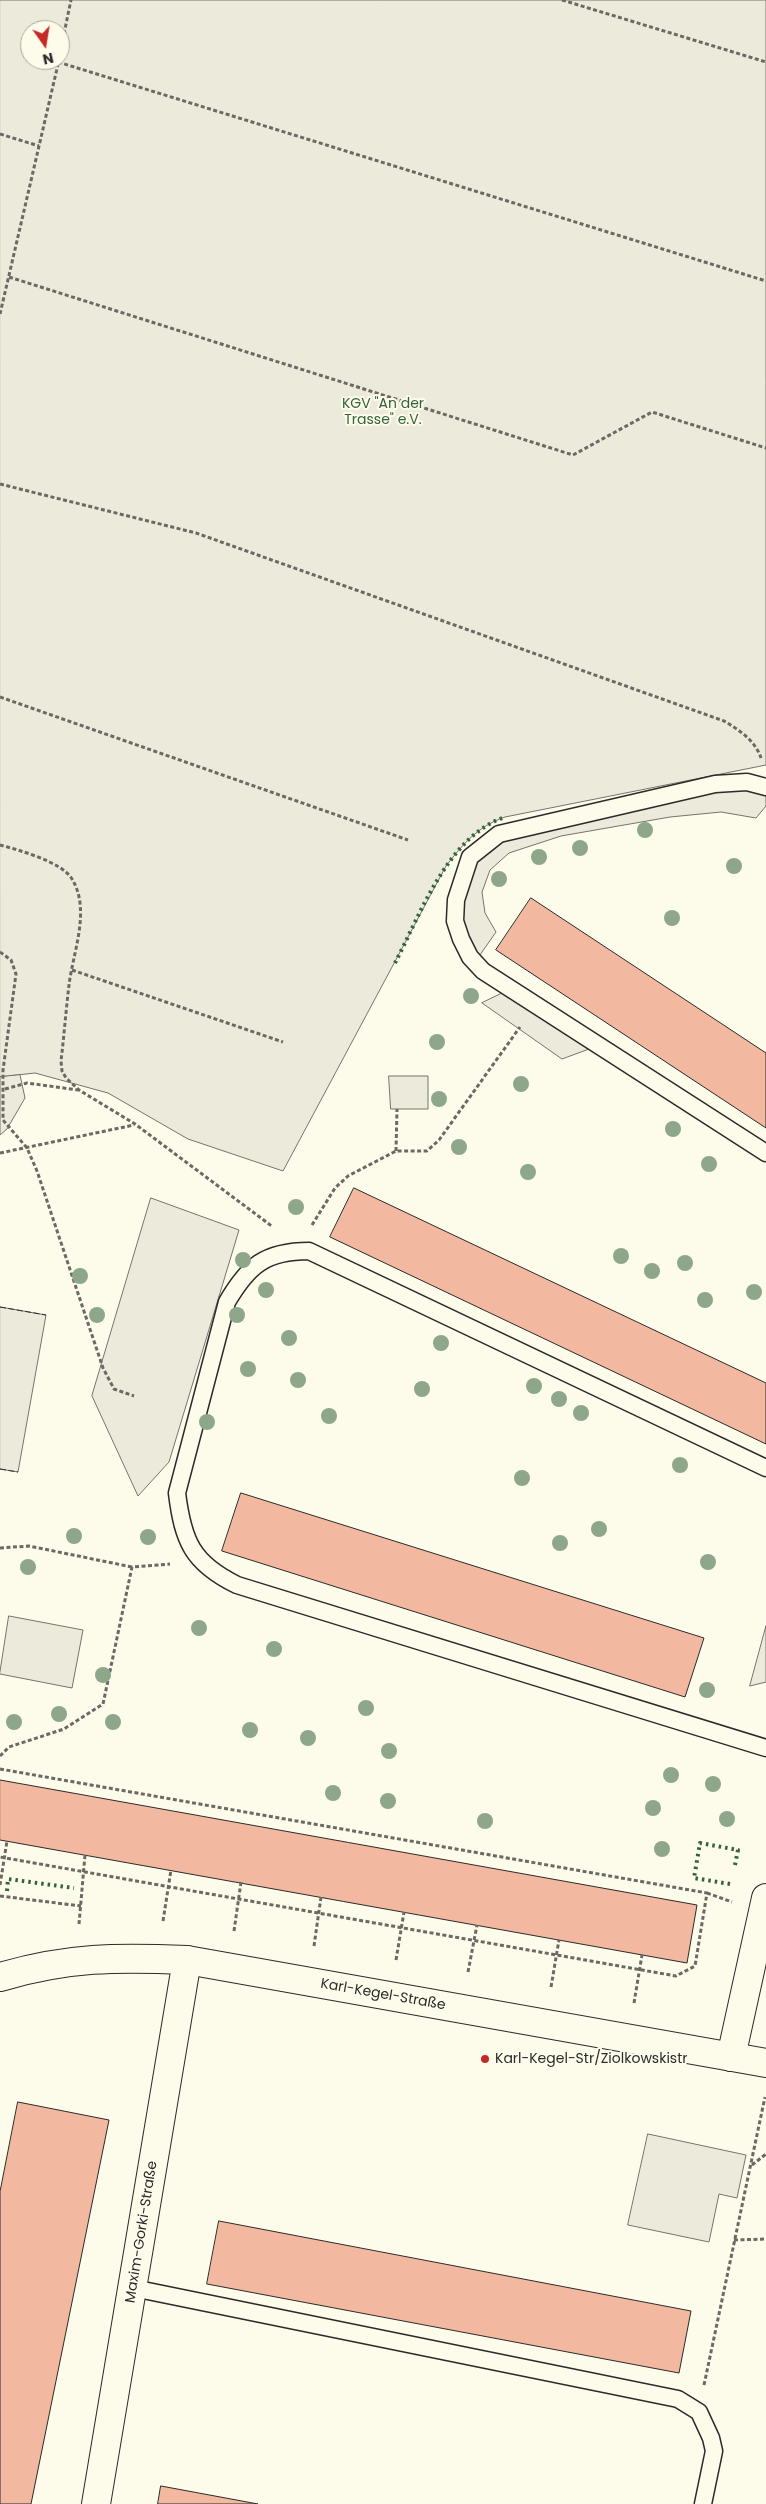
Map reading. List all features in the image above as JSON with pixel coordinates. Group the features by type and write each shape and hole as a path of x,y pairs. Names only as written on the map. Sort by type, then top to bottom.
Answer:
{"street":[{"path":"731,2057 766,1898"},
{"name":"Karl-Kegel-Straße","path":"0,1978 31,1968 108,1957 187,1960 766,2063"},
{"name":"Maxim-Gorki-Straße","path":"96,2504 187,1960"}],"lane":[{"path":"766,787 747,782 715,784 499,834 470,857 456,900 456,921 470,957 483,971 766,1153"},
{"path":"766,1468 309,1251 293,1251 278,1254 260,1262 241,1278 227,1302 177,1493 180,1518 187,1540 199,1558 214,1574 237,1585 766,1748"},
{"path":"133,2288 678,2399 699,2412 711,2438 714,2451 703,2504"}],"path":[{"path":"67,20 71,0"},
{"path":"562,0 624,21 766,62"},
{"path":"70,65 766,281"},
{"path":"0,314 56,70"},
{"path":"0,134 39,146"},
{"path":"8,277 573,455 652,412 766,448"},
{"path":"0,484 196,533 724,721 742,732 752,743 764,766"},
{"path":"0,696 408,840"},
{"path":"0,845 22,851 59,868 72,878 78,894 80,921 61,1061 62,1072 66,1078 79,1090 135,1124 271,1225 293,1251 334,1188 348,1176 396,1151 427,1150 440,1140 520,1027"},
{"path":"0,952 11,960 16,974 3,1070 3,1120 27,1148 38,1171 103,1368 114,1389 134,1396"},
{"path":"72,970 283,1042"},
{"path":"4,1089 27,1083 79,1090"},
{"path":"396,1151 397,1109"},
{"path":"0,1153 135,1124"},
{"path":"0,1548 29,1546 132,1567 172,1564"},
{"path":"0,1756 9,1747 64,1729 103,1704 132,1567"},
{"path":"0,1769 707,1894 695,1966 676,1976 2,1857"},
{"path":"0,1885 2,1857 7,1841"},
{"path":"79,1924 85,1855"},
{"path":"163,1921 171,1870"},
{"path":"234,1930 241,1882"},
{"path":"0,1896 81,1906"},
{"path":"314,1946 321,1897"},
{"path":"396,1960 404,1912"},
{"path":"468,1972 477,1925"},
{"path":"551,1988 559,1940"},
{"path":"634,2002 642,1955"},
{"path":"699,2412 765,2097"},
{"path":"752,2165 766,2154"},
{"path":"734,2240 766,2239"}],"green space":[{"name":"KGV \"An der Trasse\" e.V.","path":"0,0 766,0 766,765 505,817 479,831 459,850 446,866 283,1171 188,1139 108,1093 35,1073 0,1077"},
{"path":"389,1076 428,1076 428,1109 391,1109"},
{"path":"0,1307 46,1315 18,1472 0,1469"},
{"path":"9,1616 83,1630 72,1688 0,1674"},
{"path":"648,2134 746,2155 737,2198 719,2194 709,2242 628,2225"}],"shaded area":[{"path":"715,784 766,787 766,806 756,818 721,812 670,817 561,836 509,853 490,870 482,892 485,913 496,932 475,962 456,900 482,846"},
{"path":"511,989 600,1045 562,1059 482,1003"},
{"path":"20,1075 25,1098 7,1129 0,1135 0,1077"},
{"path":"151,1198 239,1230 169,1462 138,1496 92,1396"},
{"path":"766,1626 766,1682 750,1686"}],"building":[{"path":"531,898 766,1053 766,1128 496,950"},
{"path":"354,1188 766,1383 766,1444 330,1237"},
{"path":"241,1493 704,1638 685,1697 222,1551"},
{"path":"0,1780 697,1905 687,1963 0,1840"},
{"path":"18,2102 109,2120 31,2504 0,2504 0,2192"},
{"path":"219,2221 691,2311 679,2373 207,2284"},
{"path":"161,2486 258,2504 158,2504"}],"hedge":[{"path":"395,963 426,900 452,858 467,841 485,827 505,817"},
{"path":"730,1884 694,1878 700,1843 738,1850 735,1865"},
{"path":"7,1891 8,1879 74,1888"}],"fence":[{"path":"0,1307 46,1315"},
{"path":"0,1469 18,1472"}],"place":[{"name":"Karl-Kegel-Str/Ziolkowskistr","path":"485,2059"}]}
